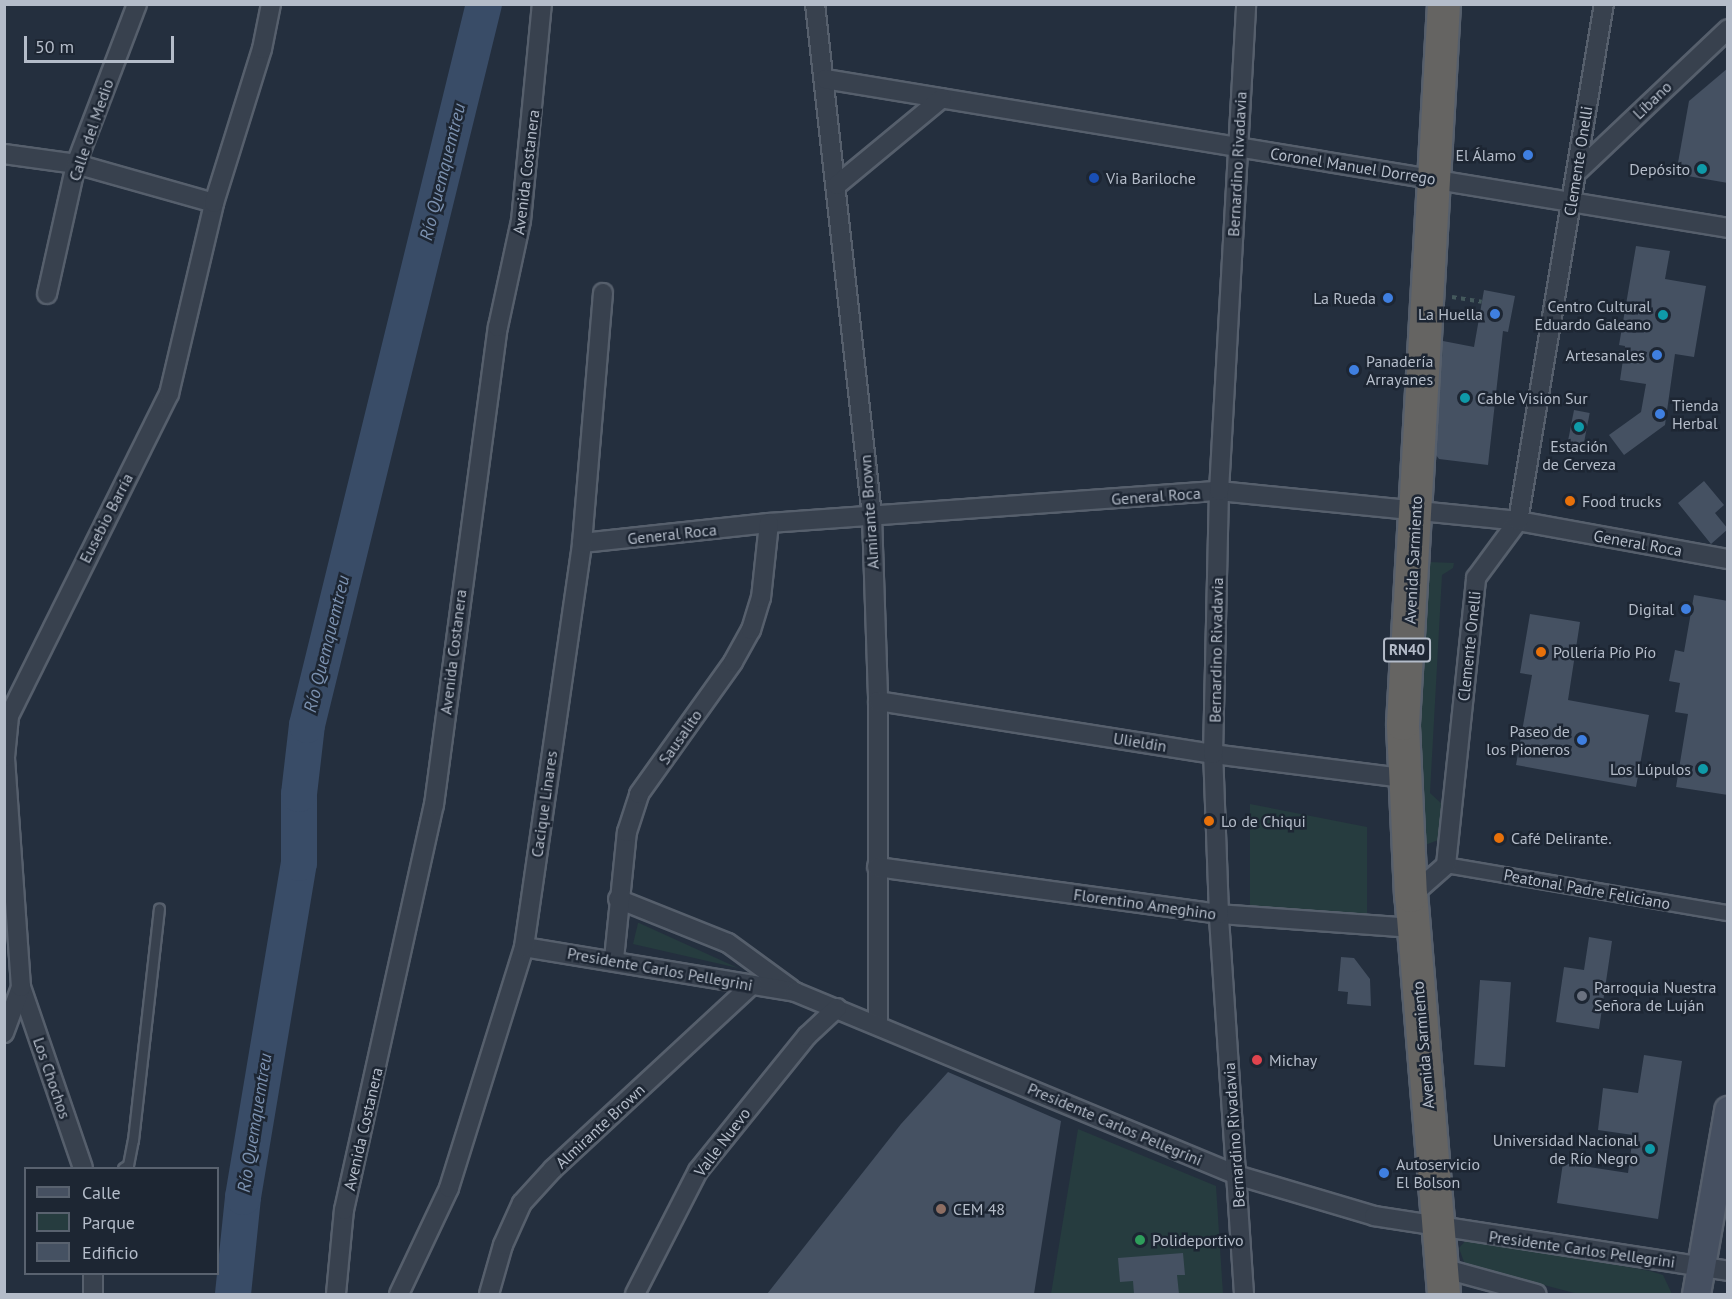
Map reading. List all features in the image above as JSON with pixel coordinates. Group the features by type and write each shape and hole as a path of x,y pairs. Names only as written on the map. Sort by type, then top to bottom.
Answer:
{"highway":[{"name":"Avenida Sarmiento","path":"1443,1281 1413,928 1404,778 1415,512 1431,293 1444,4"}],"main road":[{"path":"1696,1294 1728,1110"}],"street":[{"name":"Calle del Medio","path":"47,294 76,164 137,4"},
{"name":"Eusebio Barría","path":"4,1033 21,987 11,939 5,757 9,716 169,394 214,203 262,49 271,4"},
{"name":"Avenida Costanera","path":"336,1294 344,1210 434,805 498,327 521,221 542,4"},
{"name":"Almirante Brown","path":"815,4 872,516 878,701 878,1023"},
{"name":"Bernardino Rivadavia","path":"1244,1294 1219,914 1214,754 1220,491 1246,4"},
{"name":"Clemente Onelli","path":"1446,865 1476,578 1518,522 1604,4"},
{"name":"Líbano","path":"1577,172 1728,29"},
{"name":"Coronel Manuel Dorrego","path":"825,79 1728,228"},
{"path":"837,186 942,99"},
{"path":"4,154 76,164 214,203"},
{"name":"Cacique Linares","path":"399,1294 449,1188 524,947 582,543 603,293"},
{"name":"General Roca","path":"582,543 769,524 1220,491 1518,522 1728,559"},
{"name":"Sausalito","path":"614,959 618,899 627,832 639,794 733,662 751,630 761,598 769,524"},
{"name":"Ulieldin","path":"878,701 1214,754 1404,778"},
{"path":"1411,896 1446,865"},
{"name":"Peatonal Padre Feliciano","path":"1446,865 1728,913"},
{"name":"Florentino Ameghino","path":"877,867 1219,914 1413,928"},
{"name":"Presidente Carlos Pellegrini","path":"618,899 728,943 795,992"},
{"name":"Presidente Carlos Pellegrini","path":"524,947 614,959 795,992 878,1023 1236,1175 1374,1216 1728,1271"},
{"name":"Almirante Brown","path":"489,1294 503,1245 522,1203 553,1169 752,985"},
{"name":"Los Chochos","path":"21,987 83,1167"},
{"name":"Valle Nuevo","path":"634,1294 698,1171 807,1036 837,1008"},
{"path":"93,1275 93,1294"},
{"path":"1443,1281 1537,1294"}],"lane":[{"path":"125,1167 128,1165 133,1140 159,908"}],"path":[{"path":"1431,293 1482,302"}],"green space":[{"path":"1429,562 1454,563 1453,568 1442,575 1430,793 1444,806 1441,839 1425,845 1415,842 1417,723"},
{"path":"1250,804 1367,827 1367,918 1250,906"},
{"path":"639,923 738,968 633,944"},
{"name":"Polideportivo","path":"1078,1129 1216,1186 1223,1294 1051,1294"},
{"path":"1468,1238 1650,1271 1663,1275 1672,1294 1578,1294 1472,1266 1464,1262 1459,1248"}],"building":[{"path":"1728,68 1728,183 1676,174 1689,101"},
{"name":"Centro Cultural Eduardo Galeano","path":"1636,246 1670,251 1665,279 1706,286 1694,357 1675,354 1665,425 1624,455 1609,435 1641,412 1646,384 1620,380 1625,346 1619,345"},
{"name":"Cable Vision Sur","path":"1484,290 1515,296 1508,332 1503,331 1488,465 1439,459 1436,455 1443,341 1474,347"},
{"name":"Estación de Cerveza","path":"1574,410 1590,413 1583,445 1568,442"},
{"path":"1704,481 1724,505 1715,513 1728,529 1711,544 1678,503"},
{"path":"1694,595 1728,601 1728,795 1676,787 1688,714 1675,712 1680,683 1669,681 1675,650 1684,652"},
{"name":"Paseo de los Pioneros","path":"1530,614 1580,622 1568,700 1649,715 1636,787 1516,765 1532,675 1520,673"},
{"name":"Parroquia Nuestra Señora de Luján","path":"1589,937 1612,941 1599,1029 1556,1022 1564,967 1584,970"},
{"path":"1341,957 1354,958 1370,979 1371,1006 1347,1004 1348,992 1338,991"},
{"path":"1480,980 1511,982 1505,1067 1474,1065"},
{"name":"Universidad Nacional de Río Negro","path":"1644,1055 1682,1061 1658,1219 1557,1203 1563,1163 1628,1173 1633,1135 1598,1130 1603,1088 1638,1093"},
{"name":"CEM 48","path":"948,1072 1061,1121 1034,1294 767,1294 901,1124"},
{"path":"1183,1253 1185,1275 1177,1275 1179,1294 1134,1294 1133,1281 1120,1282 1118,1258"}],"waterway":[{"name":"Río Quemquemtreu","path":"233,1294 243,1197 299,863 299,794 307,725 484,4"}],"place":[{"name":"El Álamo","path":"1528,155"},
{"name":"Depósito","path":"1702,169"},
{"name":"Via Bariloche","path":"1094,178"},
{"name":"La Rueda","path":"1388,298"},
{"name":"La Huella","path":"1495,314"},
{"name":"Centro Cultural Eduardo Galeano","path":"1663,315"},
{"name":"Artesanales","path":"1657,355"},
{"name":"Panadería Arrayanes","path":"1354,370"},
{"name":"Cable Vision Sur","path":"1465,398"},
{"name":"Tienda Herbal","path":"1660,414"},
{"name":"Estación de Cerveza","path":"1579,427"},
{"name":"Food trucks","path":"1570,501"},
{"name":"Digital","path":"1686,609"},
{"name":"Pollería Pío Pío","path":"1541,652"},
{"name":"Paseo de los Pioneros","path":"1582,740"},
{"name":"Los Lúpulos","path":"1703,769"},
{"name":"Lo de Chiqui","path":"1209,821"},
{"name":"Café Delirante.","path":"1499,838"},
{"name":"Parroquia Nuestra Señora de Luján","path":"1582,996"},
{"name":"Michay","path":"1257,1060"},
{"name":"Universidad Nacional de Río Negro","path":"1650,1149"},
{"name":"Autoservicio El Bolson","path":"1384,1173"},
{"name":"CEM 48","path":"941,1209"},
{"name":"Polideportivo","path":"1140,1240"}]}
